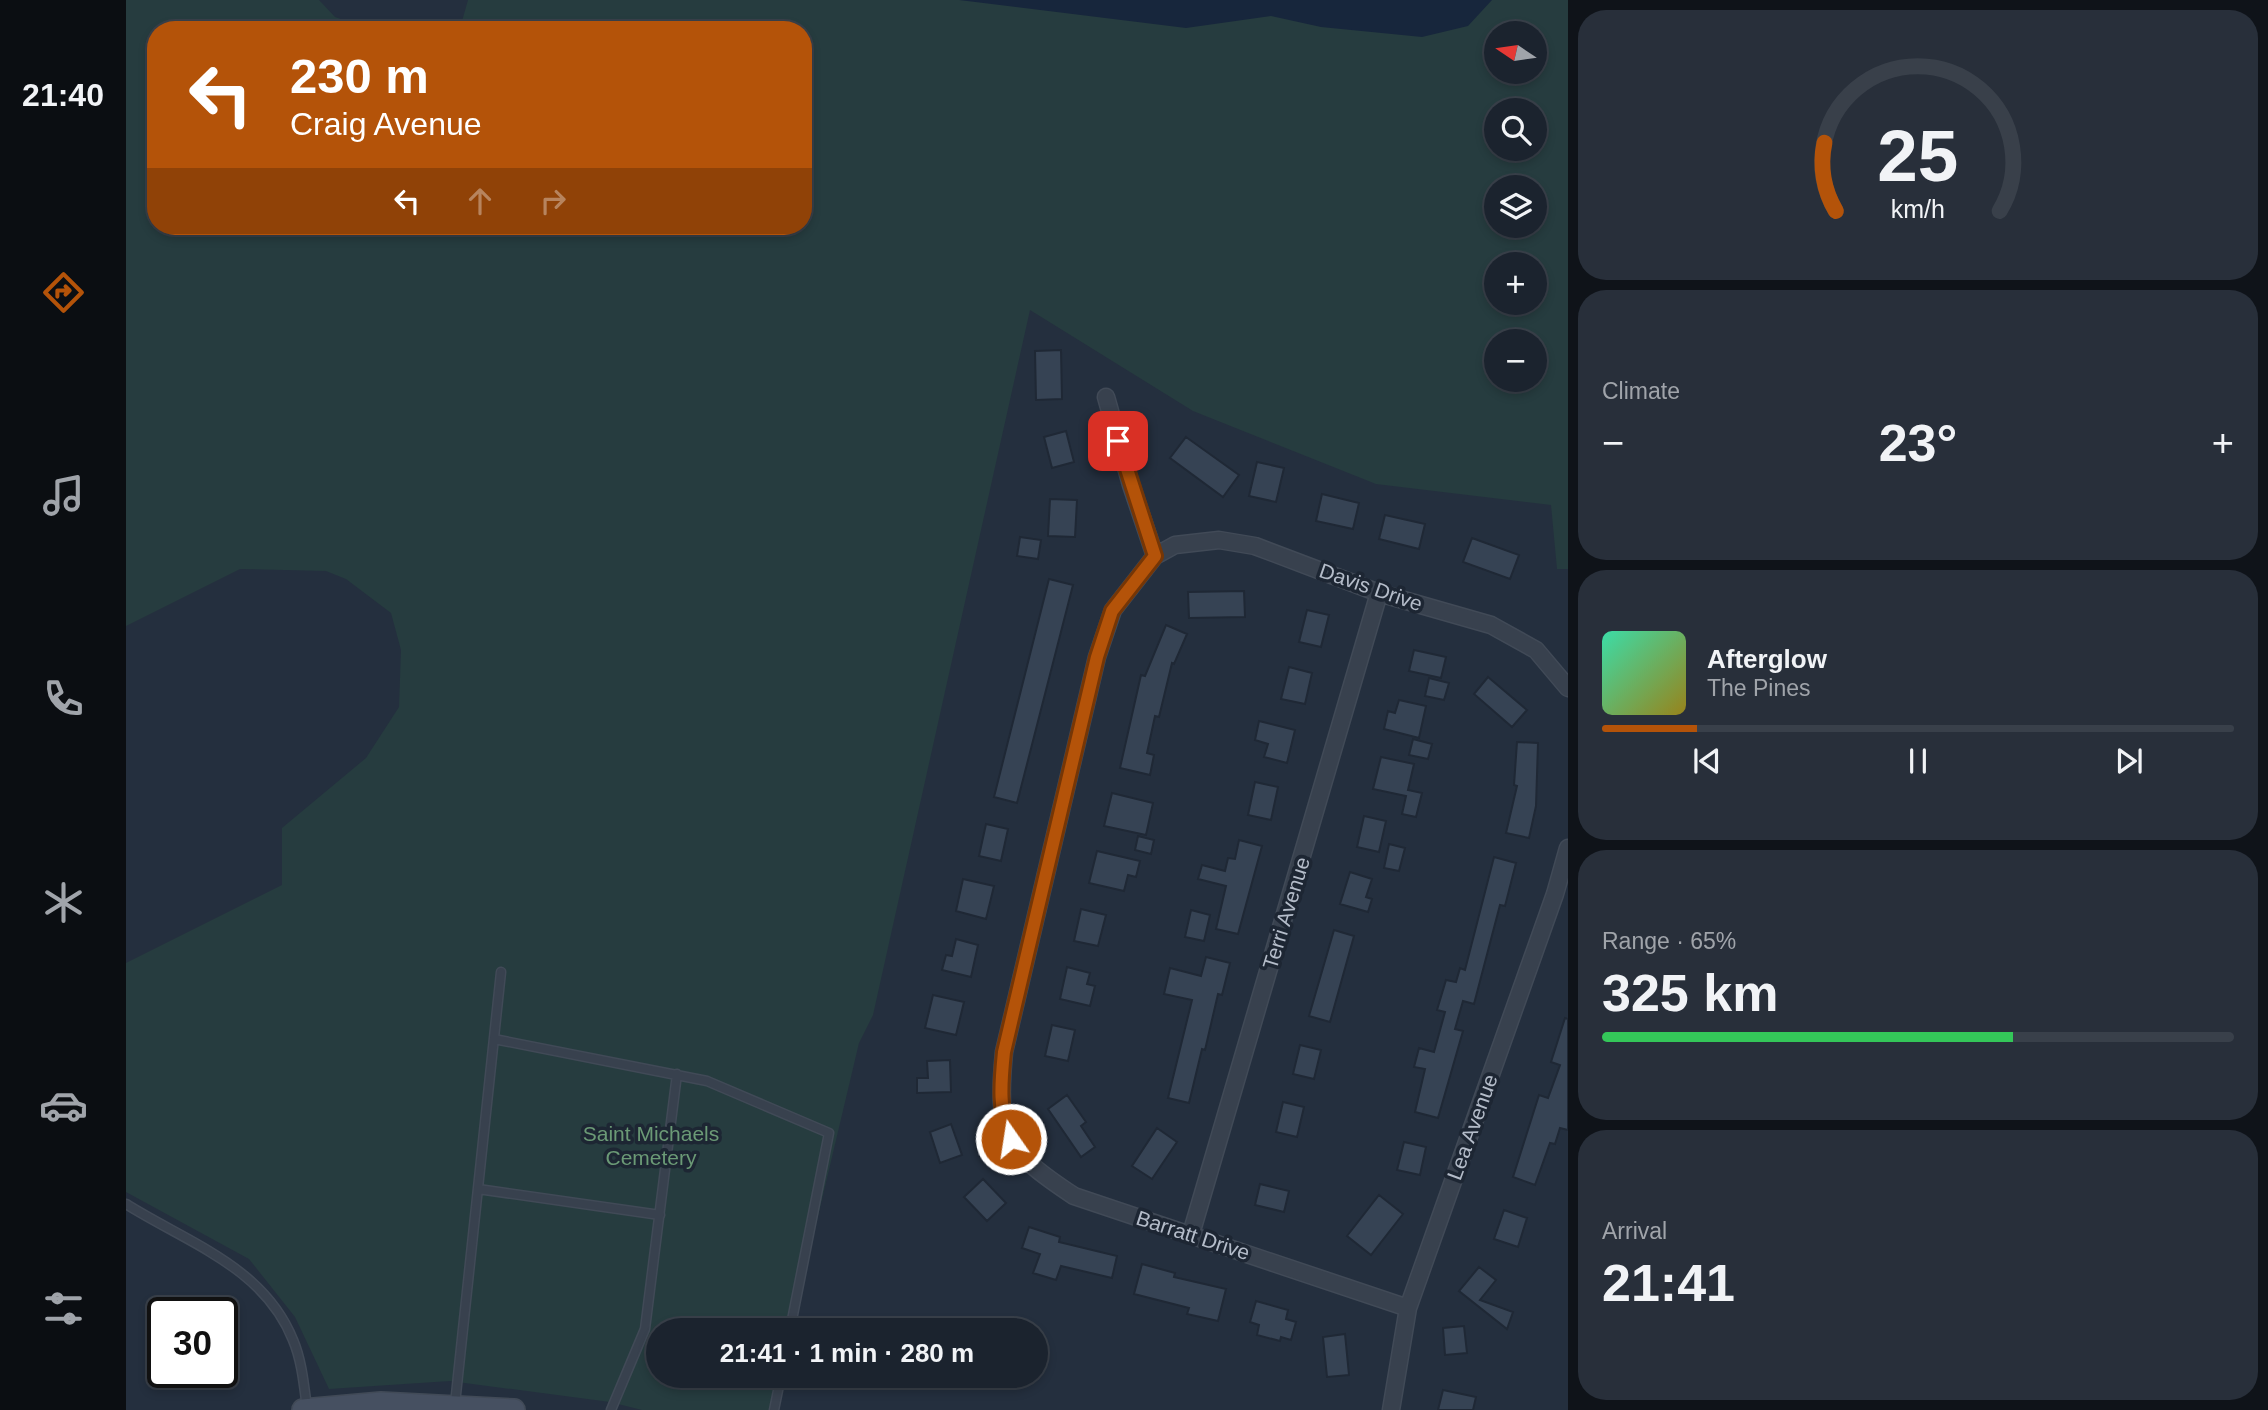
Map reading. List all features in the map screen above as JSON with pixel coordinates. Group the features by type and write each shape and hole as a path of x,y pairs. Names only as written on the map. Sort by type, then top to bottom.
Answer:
{"street":[{"path":"1106,397 1130,485 1155,556"},
{"name":"Davis Drive","path":"1155,556 1175,545 1219,540 1255,546 1379,593 1491,625 1536,650 1568,688"},
{"name":"Barratt Drive","path":"1155,556 1112,611 1097,657 1004,1052 1001,1082 1004,1126 1017,1153 1030,1166 1074,1196 1408,1308"},
{"name":"Terri Avenue","path":"1191,1234 1379,593"},
{"name":"Lea Avenue","path":"1391,1410 1408,1308 1555,894 1568,848"},
{"path":"305,1410 381,1403 514,1410"}],"lane":[{"path":"455,1405 501,972"},
{"path":"494,1039 707,1081 829,1133 792,1318"},
{"path":"611,1410 645,1329 677,1074"},
{"path":"478,1189 660,1215"},
{"path":"126,1204 225,1258 250,1278 280,1312 294,1342 305,1410"},
{"path":"774,1410 779,1388"}],"green space":[{"name":"Saint Michaels Cemetery","path":"126,0 319,0 335,17 347,21 147,21 147,235 812,235 812,21 462,21 468,0 1568,0 1568,569 1557,569 1551,505 1376,484 1193,411 1030,310 873,1015 859,1043 794,1318 646,1318 646,1388 778,1388 773,1410 642,1410 610,1402 450,1381 329,1389 295,1317 249,1259 126,1192 126,963 282,885 282,828 366,758 399,707 401,650 391,613 346,579 326,571 240,569 126,626"}],"water":[{"path":"959,0 1492,0 1468,26 1422,37 1321,27 1271,16 1186,28"}],"building":[{"path":"1061,350 1062,399 1036,400 1035,351"},
{"path":"1066,431 1074,462 1052,468 1044,437"},
{"path":"1186,437 1239,475 1223,497 1170,458"},
{"path":"1257,462 1284,468 1276,502 1249,496"},
{"path":"1322,494 1359,503 1353,529 1316,521"},
{"path":"1050,499 1077,500 1075,537 1048,536"},
{"path":"1385,515 1425,524 1419,549 1379,539"},
{"path":"1020,537 1041,540 1038,559 1017,556"},
{"path":"1472,538 1519,555 1510,579 1463,562"},
{"path":"1049,579 1073,585 1017,803 994,797"},
{"path":"1244,591 1245,617 1189,618 1188,592"},
{"path":"1307,610 1329,615 1321,647 1299,642"},
{"path":"1166,625 1187,634 1174,664 1172,663 1159,717 1155,716 1147,753 1154,755 1150,775 1120,768 1141,675 1145,676"},
{"path":"1414,650 1446,657 1441,678 1409,671"},
{"path":"1289,667 1312,673 1305,704 1281,699"},
{"path":"1488,677 1527,710 1512,727 1474,694"},
{"path":"1429,678 1449,683 1444,700 1425,696"},
{"path":"1399,700 1426,706 1419,738 1384,729 1388,711 1395,713"},
{"path":"1259,721 1295,730 1287,763 1264,757 1268,744 1255,740"},
{"path":"1413,739 1432,744 1428,759 1409,755"},
{"path":"1517,742 1538,743 1536,806 1529,838 1506,833 1517,786 1514,785"},
{"path":"1381,757 1414,764 1408,790 1422,793 1416,817 1402,814 1406,796 1373,789"},
{"path":"1255,782 1278,787 1271,820 1248,815"},
{"path":"1112,793 1153,803 1146,835 1104,826"},
{"path":"1364,816 1386,821 1379,852 1357,847"},
{"path":"986,824 1008,829 1001,861 979,856"},
{"path":"1138,836 1154,840 1151,854 1135,850"},
{"path":"1239,840 1262,846 1238,934 1216,929 1226,886 1198,879 1202,865 1225,871 1228,858 1235,859"},
{"path":"1389,844 1405,848 1399,871 1384,868"},
{"path":"1097,851 1140,861 1136,877 1128,875 1124,891 1089,883"},
{"path":"1494,857 1516,863 1505,906 1500,905 1474,1004 1463,1001 1455,1029 1463,1031 1438,1118 1415,1112 1425,1069 1414,1067 1419,1048 1434,1052 1445,1012 1437,1010 1446,980 1456,982 1460,968 1465,970"},
{"path":"1350,872 1372,879 1366,897 1372,899 1368,912 1340,904"},
{"path":"963,879 994,886 986,919 956,911"},
{"path":"1081,909 1106,915 1098,946 1074,941"},
{"path":"1191,910 1210,915 1204,941 1185,937"},
{"path":"1334,930 1354,936 1330,1022 1309,1016"},
{"path":"956,939 978,945 971,977 942,970 946,955 952,956"},
{"path":"1206,957 1230,963 1222,995 1218,994 1189,1103 1168,1098 1192,1000 1164,994 1170,968 1201,976"},
{"path":"1067,967 1090,973 1087,984 1095,986 1090,1006 1060,999"},
{"path":"933,995 964,1002 956,1035 925,1028"},
{"path":"1565,1018 1568,1019 1568,1130 1560,1128 1555,1144 1550,1143 1535,1185 1513,1177 1539,1095 1548,1098 1560,1065 1551,1062"},
{"path":"1052,1025 1075,1030 1068,1061 1045,1056"},
{"path":"1300,1045 1321,1050 1314,1079 1293,1074"},
{"path":"950,1060 951,1092 917,1093 917,1078 928,1078 927,1061"},
{"path":"1067,1095 1086,1122 1081,1126 1095,1147 1081,1157 1048,1109"},
{"path":"1283,1102 1304,1107 1297,1137 1276,1132"},
{"path":"951,1124 962,1155 940,1163 930,1132"},
{"path":"1157,1128 1177,1142 1152,1179 1132,1166"},
{"path":"1404,1142 1426,1147 1420,1175 1397,1170"},
{"path":"983,1179 1006,1203 987,1221 964,1197"},
{"path":"1260,1184 1289,1191 1284,1212 1255,1205"},
{"path":"1379,1195 1403,1214 1371,1255 1347,1236"},
{"path":"1504,1210 1527,1218 1518,1247 1494,1239"},
{"path":"1029,1227 1060,1237 1059,1242 1117,1256 1112,1278 1061,1266 1056,1280 1033,1273 1040,1254 1022,1248"},
{"path":"1142,1264 1175,1273 1174,1277 1226,1289 1218,1321 1187,1314 1189,1308 1134,1294"},
{"path":"1479,1267 1496,1280 1480,1300 1513,1312 1507,1329 1459,1291"},
{"path":"1256,1301 1288,1310 1286,1319 1296,1322 1291,1340 1281,1337 1280,1341 1257,1335 1259,1325 1250,1322"},
{"path":"1464,1326 1467,1353 1445,1355 1443,1328"},
{"path":"1345,1334 1349,1375 1327,1377 1323,1337"},
{"path":"1443,1390 1476,1397 1473,1410 1438,1410"}],"route":[{"path":"1011,1139 1004,1126 1001,1082 1004,1052 1097,657 1112,611 1141,570 1155,556 1118,441"}]}
